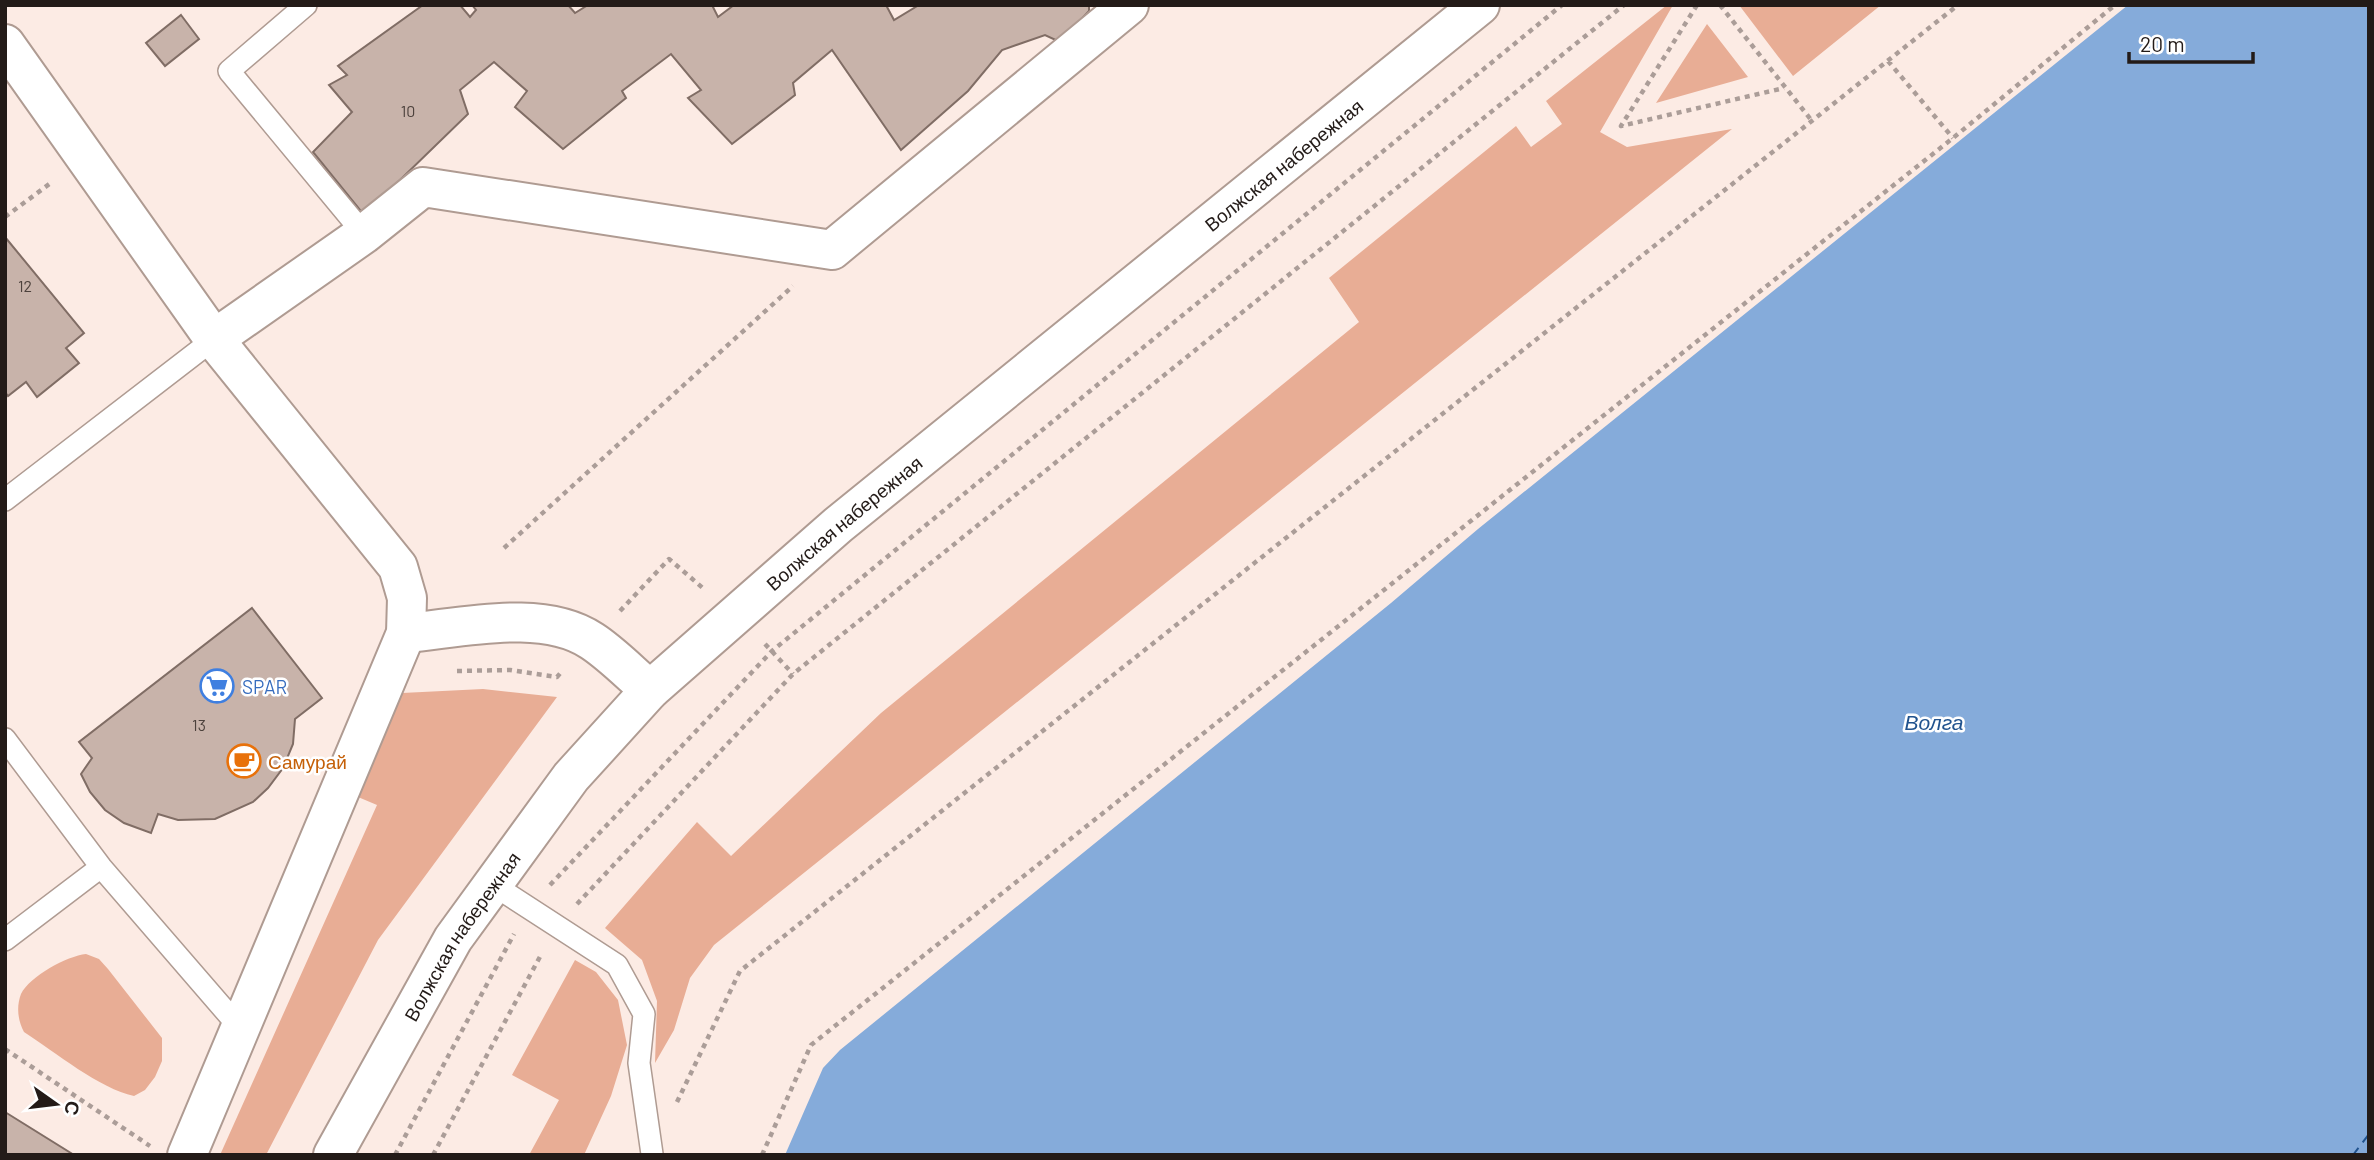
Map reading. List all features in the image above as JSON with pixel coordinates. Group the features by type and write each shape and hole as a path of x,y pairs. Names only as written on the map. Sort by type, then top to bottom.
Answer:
{"street":[{"path":"214,339 364,234 422,187 832,250 1129,5"},
{"name":"Волжская набережная","path":"333,1155 453,939 571,777 650,690 838,525 1480,5"},
{"path":"5,44 214,339 398,567 407,598 406,633 241,1029 172,1153"},
{"path":"406,633 529,621 568,629 592,641 650,690"}],"lane":[{"path":"306,5 229,71 364,234"},
{"path":"5,499 214,339"},
{"path":"5,739 101,867 241,1029"},
{"path":"5,940 101,867"},
{"path":"492,884 617,965 644,1014 639,1063 652,1154"}],"path":[{"path":"395,1155 529,907 772,650 1562,5"},
{"path":"433,1155 557,925 793,674 1624,5"},
{"path":"1697,5 1621,126 1784,88"},
{"path":"1720,5 1812,121"},
{"path":"652,1154 740,971 1958,5"},
{"path":"762,1155 811,1045 1953,138 2115,5"},
{"path":"1888,61 1953,138"},
{"path":"5,217 59,176"},
{"path":"505,548 832,250"},
{"path":"5,1049 172,1153"}],"shaded area":[{"path":"1667,5 1673,5 1600,132 1627,147 1732,129 714,945 690,978 674,1030 655,1063 657,1001 642,960 605,928 697,822 731,856 881,713 1359,322 1329,278 1516,126 1531,147 1562,124 1546,101"},
{"path":"1739,5 1881,5 1793,76"},
{"path":"1707,24 1748,77 1656,103"},
{"path":"483,689 557,697 378,940 266,1155 220,1155 377,805 358,797 402,693"},
{"path":"86,954 99,959 162,1038 162,1061 155,1077 145,1090 134,1096 107,1086 78,1069 24,1032 20,1023 18,1014 21,994 32,980 50,968"},
{"path":"575,960 596,972 618,1000 627,1045 611,1096 584,1155 529,1155 559,1100 512,1075"}],"water":[{"name":"Волга","path":"2128,5 2369,5 2369,1155 785,1155 823,1068 840,1050 1391,603 1478,529"}],"building":[{"path":"423,5 460,5 470,17 476,10 472,5 568,5 575,13 588,5 712,5 718,17 734,5 886,5 894,20 919,5 1089,5 1089,11 1060,42 1045,35 1002,50 968,91 901,150 832,50 793,83 795,95 732,144 688,98 701,90 671,54 622,91 626,98 563,149 515,107 527,91 494,62 460,90 468,114 364,215 313,152 352,112 329,85 347,75 338,66"},
{"path":"181,15 199,39 165,66 146,43"},
{"path":"5,237 84,333 66,348 79,363 37,397 26,382 8,396 5,392"},
{"path":"252,608 322,698 295,719 293,744 283,768 253,802 215,819 178,820 158,814 151,833 124,823 105,810 90,792 81,774 92,758 79,742"},
{"path":"5,1112 74,1155 5,1155"}],"ferry route":[{"path":"2353,1155 2369,1134"}],"place":[{"name":"SPAR","path":"217,686"},
{"name":"Самурай","path":"244,761"}]}
